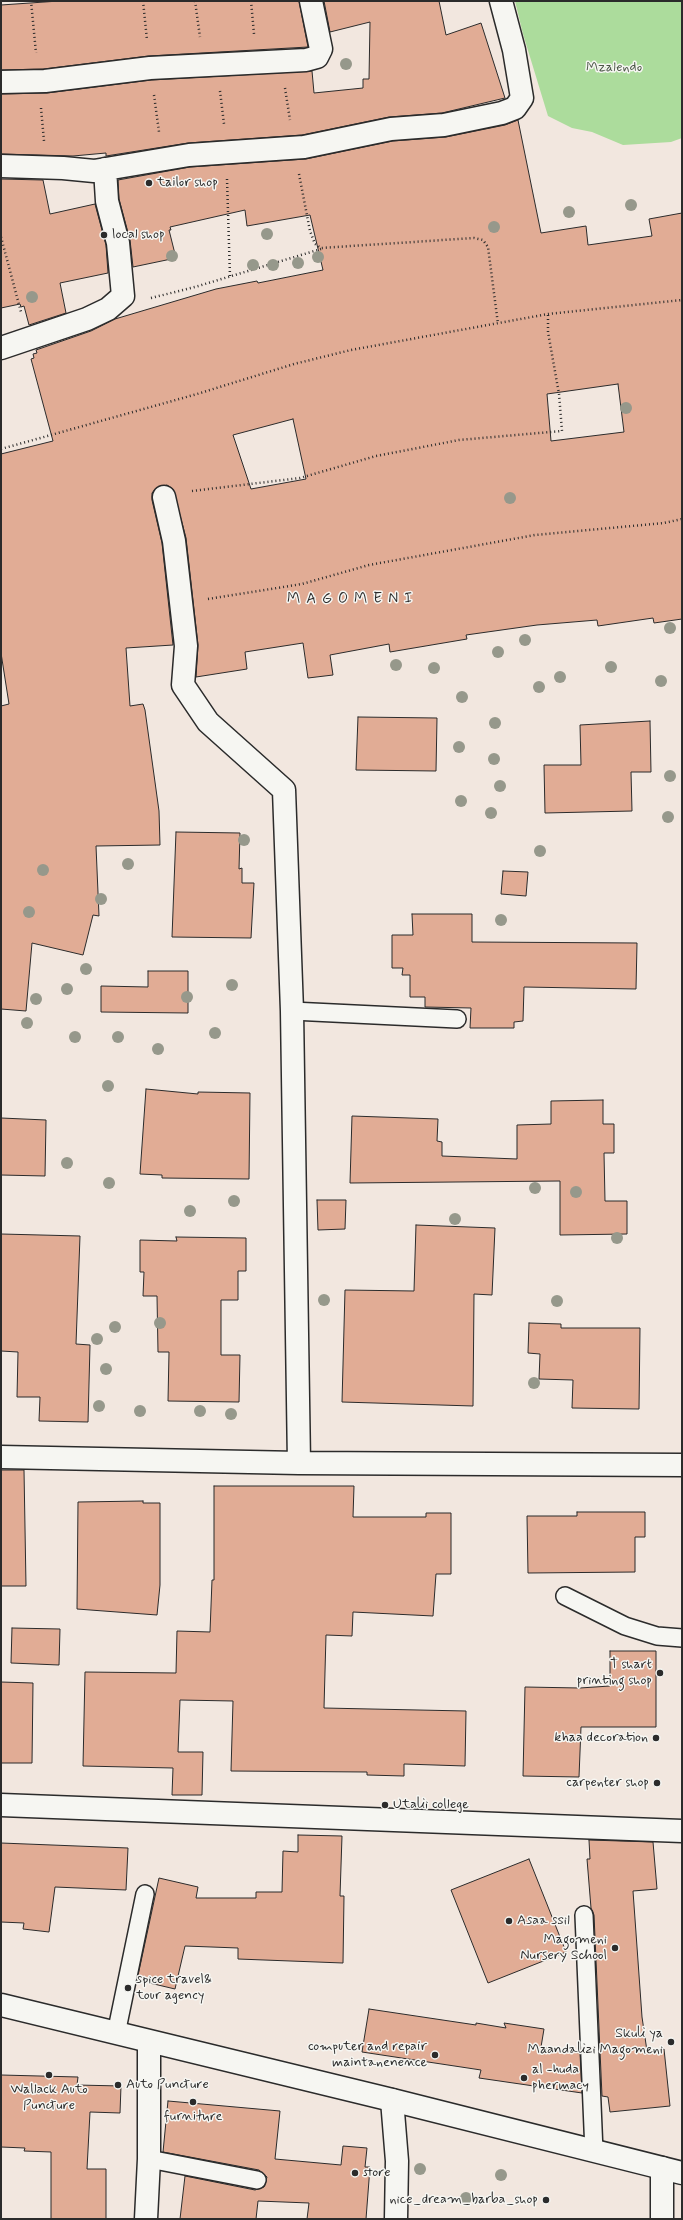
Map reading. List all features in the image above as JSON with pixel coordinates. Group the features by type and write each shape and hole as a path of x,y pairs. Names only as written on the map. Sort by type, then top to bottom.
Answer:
{"street":[{"path":"1,82 45,81 150,68 306,60 317,57 320,49 311,1"},
{"path":"1,166 63,168 94,171 189,155 294,148 391,129 444,125 515,108 522,98 514,50 500,1"},
{"path":"1,348 87,319 108,309 124,296 118,243 107,201 105,169"},
{"path":"164,497 174,541 186,646 183,685 208,722 284,790 292,1011 299,1463"},
{"path":"1,1457 299,1463 682,1465"},
{"path":"1,1805 682,1831"},
{"path":"1,2005 392,2100 672,2171 662,2219"},
{"path":"146,2219 149,2159 149,2042"},
{"path":"392,2100 397,2161 396,2219"}],"lane":[{"path":"292,1011 457,1019"},
{"path":"565,1596 625,1626 657,1636 682,1638"},
{"path":"116,2034 145,1894"},
{"path":"584,1915 594,2152"},
{"path":"149,2159 257,2180"}],"path":[{"path":"195,1 204,66"},
{"path":"251,1 256,62"},
{"path":"280,61 294,148 310,231 315,244 321,248"},
{"path":"1,237 29,339"},
{"path":"108,309 195,287 321,248 474,238 483,240 488,247 498,324"},
{"path":"1,449 196,394 294,364 351,350 548,314 682,300"},
{"path":"164,497 198,490 300,478 376,456 459,440 562,431 559,394 548,332 548,314"},
{"path":"180,600 191,602 302,584 369,565 535,535 664,523 682,519"}],"green space":[{"name":"Mzalendo","path":"515,1 682,1 682,138 671,142 623,145 592,132 572,128 548,116 523,34"}],"building":[{"path":"59,1 299,1 308,47 149,56 44,69 1,70 1,5"},
{"path":"324,1 439,1 446,35 481,23 505,98 442,113 389,117 302,135 188,143 106,156 106,153 73,156 1,154 1,94 47,93 151,80 312,71 314,93 363,88 363,79 369,79 370,22 330,32"},
{"path":"518,120 541,233 586,226 588,245 652,236 649,219 682,213 682,619 654,623 653,618 598,626 597,620 537,625 466,635 467,639 390,652 389,644 330,655 333,675 308,678 303,643 245,652 247,669 196,677 198,645 186,538 173,489 167,485 156,488 152,493 152,500 162,543 173,645 126,648 130,706 143,704 145,710 159,811 160,845 96,846 99,916 93,915 83,955 32,943 26,1011 1,1009 1,706 9,704 1,653 1,454 53,441 31,359 34,358 33,354 37,353 36,350 91,331 115,319 216,289 257,281 258,283 323,270 310,215 247,226 245,210 170,227 171,230 169,230 176,258 133,267 130,240 119,199 118,180 190,167 306,159 393,141 446,137 505,125","holes":["618,384 624,432 551,441 547,394","293,419 306,479 251,489 233,435"]},
{"path":"1,179 43,180 50,214 95,204 106,245 108,273 60,283 66,313 29,325 24,306 21,307 20,304 1,308"},
{"path":"358,717 437,718 436,771 356,770"},
{"path":"650,721 651,772 631,772 632,811 545,813 544,765 581,765 580,725"},
{"path":"176,832 240,833 239,869 242,868 242,883 254,883 251,938 172,937"},
{"path":"503,871 528,872 526,896 501,894"},
{"path":"412,914 472,914 472,942 637,943 636,989 524,987 523,1021 514,1022 514,1028 470,1028 471,1008 425,1007 425,997 410,997 410,975 402,975 403,968 392,968 392,935 413,935"},
{"path":"148,971 188,971 188,1013 101,1012 101,986 148,987"},
{"path":"146,1089 198,1094 198,1092 250,1093 249,1179 162,1178 162,1175 140,1174"},
{"path":"603,1100 603,1124 614,1124 614,1153 604,1153 605,1201 627,1201 627,1234 560,1235 560,1181 350,1183 352,1116 438,1119 437,1141 442,1142 442,1156 517,1159 517,1125 551,1124 551,1101"},
{"path":"1,1118 46,1120 45,1176 1,1175"},
{"path":"317,1200 346,1200 345,1229 318,1230"},
{"path":"416,1225 495,1228 492,1295 474,1294 473,1406 342,1402 345,1290 414,1291"},
{"path":"1,1234 80,1236 76,1344 90,1345 88,1422 39,1421 40,1397 17,1397 18,1352 1,1351"},
{"path":"176,1237 246,1238 246,1271 238,1271 238,1300 221,1300 221,1355 240,1355 239,1402 168,1401 169,1352 158,1352 157,1296 143,1296 144,1272 140,1272 140,1240 177,1241"},
{"path":"529,1323 561,1324 561,1328 640,1328 639,1409 572,1408 573,1380 539,1379 540,1354 528,1353"},
{"path":"1,1470 24,1470 26,1586 1,1586"},
{"path":"214,1486 354,1486 353,1517 426,1517 426,1513 451,1513 451,1574 436,1574 433,1616 353,1612 352,1636 326,1635 324,1708 466,1711 465,1766 404,1764 404,1776 367,1775 367,1772 231,1771 233,1701 180,1700 178,1752 203,1752 202,1795 172,1795 173,1768 83,1766 85,1672 176,1673 177,1631 210,1632 212,1580 214,1580"},
{"path":"143,1501 143,1503 160,1503 160,1585 157,1615 77,1609 78,1502"},
{"path":"577,1512 645,1512 645,1537 635,1537 635,1572 528,1573 527,1516 577,1516"},
{"path":"12,1628 60,1629 59,1665 11,1663"},
{"path":"610,1651 656,1651 656,1727 581,1727 579,1777 523,1776 525,1687 580,1688 610,1686"},
{"path":"1,1682 33,1683 32,1763 1,1763"},
{"path":"298,1835 342,1836 340,1896 344,1896 343,1963 238,1959 238,1948 185,1946 175,1989 137,1980 159,1878 198,1887 196,1898 256,1898 256,1892 282,1892 283,1851 298,1852"},
{"path":"589,1840 653,1842 657,1889 633,1891 642,2017 647,2051 664,2049 670,2106 610,2112 608,2097 602,2096 594,1915 591,1908 587,1859 590,1859"},
{"path":"1,1843 128,1848 126,1890 55,1887 49,1932 23,1929 24,1923 1,1922"},
{"name":"Asaa ssil","path":"529,1859 566,1952 488,1983 451,1890"},
{"path":"369,2009 476,2025 476,2023 506,2028 504,2023 544,2029 541,2047 580,2053 582,2093 479,2078 481,2070 362,2052"},
{"path":"1,2075 78,2077 77,2085 121,2086 120,2113 90,2112 87,2169 106,2169 106,2219 51,2219 51,2152 24,2151 25,2148 1,2147"},
{"path":"168,2101 280,2111 275,2159 341,2165 343,2146 367,2148 365,2167 370,2167 366,2219 307,2219 309,2203 258,2201 256,2219 180,2219 185,2176 255,2190 264,2187 267,2177 259,2170 163,2152"}],"place":[{"name":"tailor shop","path":"149,183"},
{"name":"local shop","path":"104,235"},
{"name":"T shart printing shop","path":"660,1673"},
{"name":"khaa decoration","path":"656,1738"},
{"name":"carpenter shop","path":"657,1783"},
{"name":"Utalii college","path":"385,1805"},
{"name":"Asaa ssil","path":"509,1921"},
{"name":"Magomeni Nursery School","path":"615,1948"},
{"name":"spice travel& tour agency","path":"128,1988"},
{"name":"Skuli ya Maandalizi Magomeni","path":"671,2042"},
{"name":"computer and repair maintanenence","path":"435,2055"},
{"name":"Wallack Auto Puncture","path":"49,2075"},
{"name":"al -huda phermacy","path":"524,2078"},
{"name":"Auto Puncture","path":"118,2085"},
{"name":"furniture","path":"193,2102"},
{"name":"store","path":"355,2173"},
{"name":"nice_dream_barba_shop","path":"546,2200"}],"district":[{"name":"M A G O M E N I","path":"350,600"}]}
